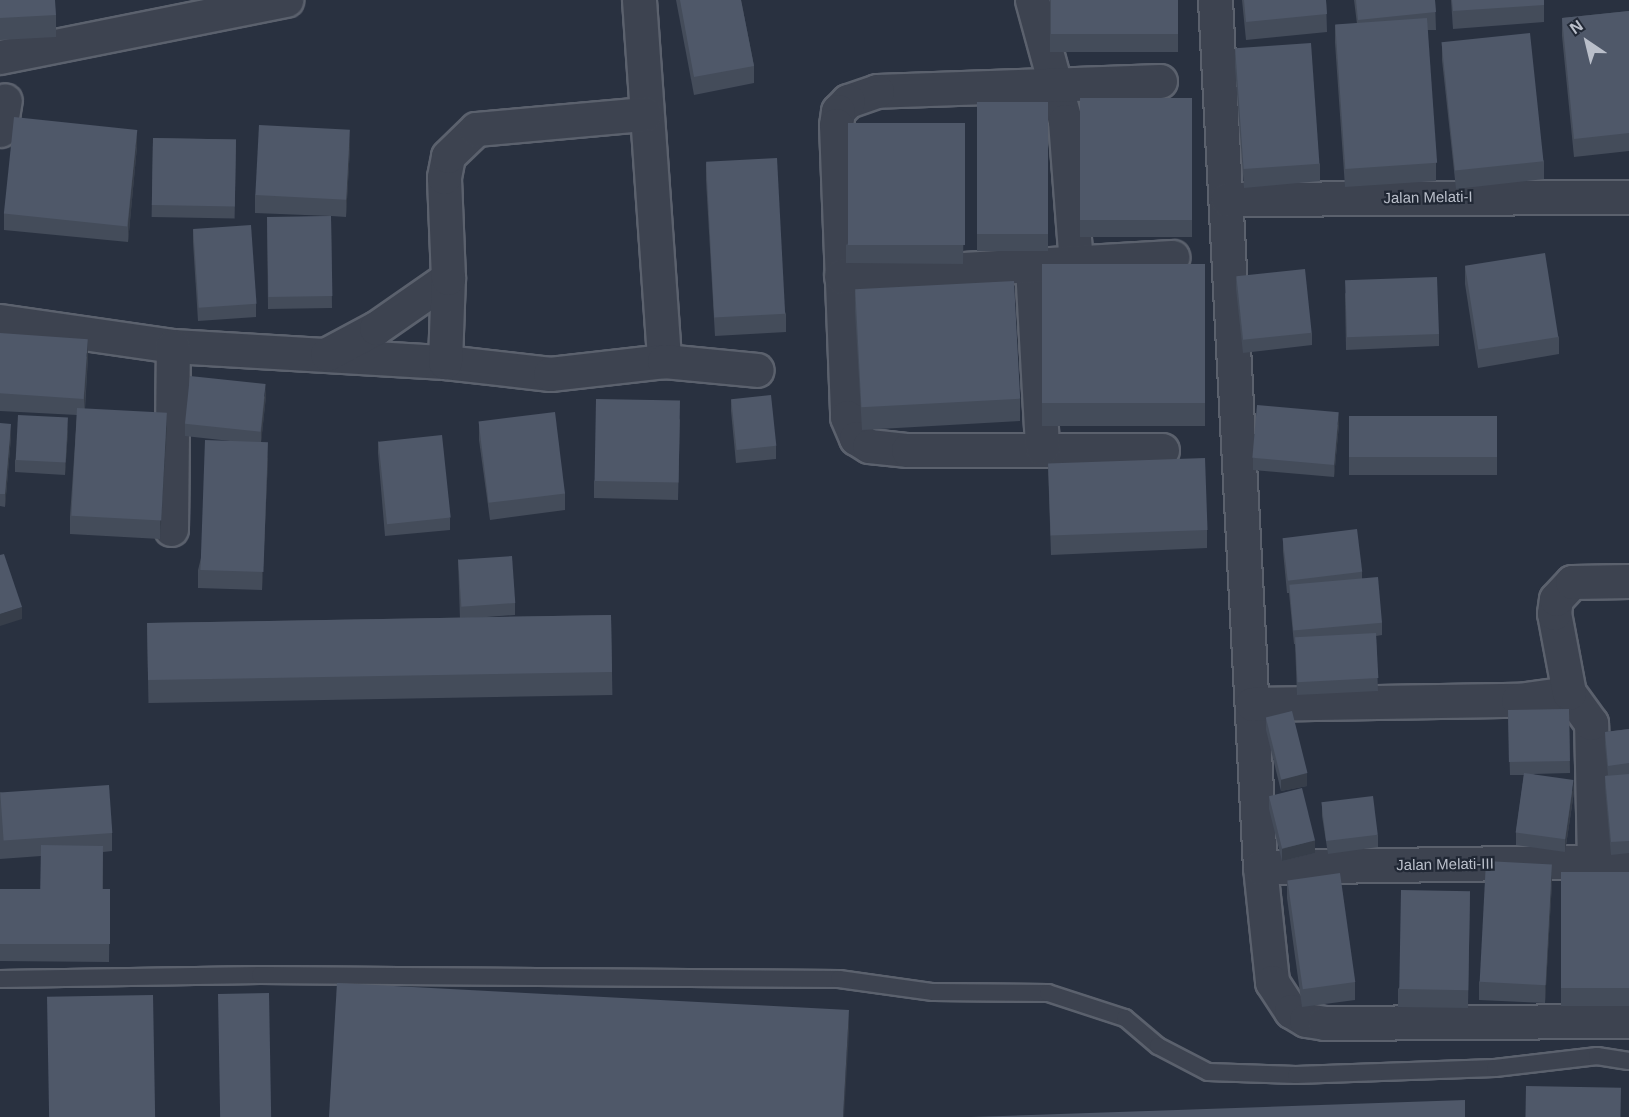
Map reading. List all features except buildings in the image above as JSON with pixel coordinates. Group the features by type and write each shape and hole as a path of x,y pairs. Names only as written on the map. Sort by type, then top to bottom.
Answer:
{"street":[{"path":"0,57 286,0"},
{"path":"639,0 645,114 664,361"},
{"path":"1032,0 1058,86 1065,121 1076,263"},
{"path":"1215,0 1260,867 1272,982 1281,1000 1306,1020 1629,1021"},
{"path":"1160,81 877,92 848,101 838,111 836,125 848,417 856,438 869,446 908,450 1042,448 1162,450"},
{"path":"445,362 448,278 444,177 448,156 461,141 477,129 500,124 645,114"},
{"name":"Jalan Melati-I","path":"1227,199 1629,197"},
{"path":"841,276 1032,267 1172,257"},
{"path":"1032,267 1042,448"},
{"path":"327,354 376,328 448,278"},
{"path":"0,321 173,346 445,362 550,374 664,361 756,370"},
{"path":"171,529 173,346"},
{"path":"1594,861 1591,723 1569,693 1554,613 1556,599 1572,582 1629,581"},
{"path":"1252,704 1518,700 1569,693"},
{"name":"Jalan Melati-III","path":"1260,867 1629,861"}],"lane":[{"path":"0,979 260,975 839,978 933,992 1048,993 1125,1018 1158,1046 1208,1071 1296,1075 1496,1068 1598,1056 1629,1061"}]}
